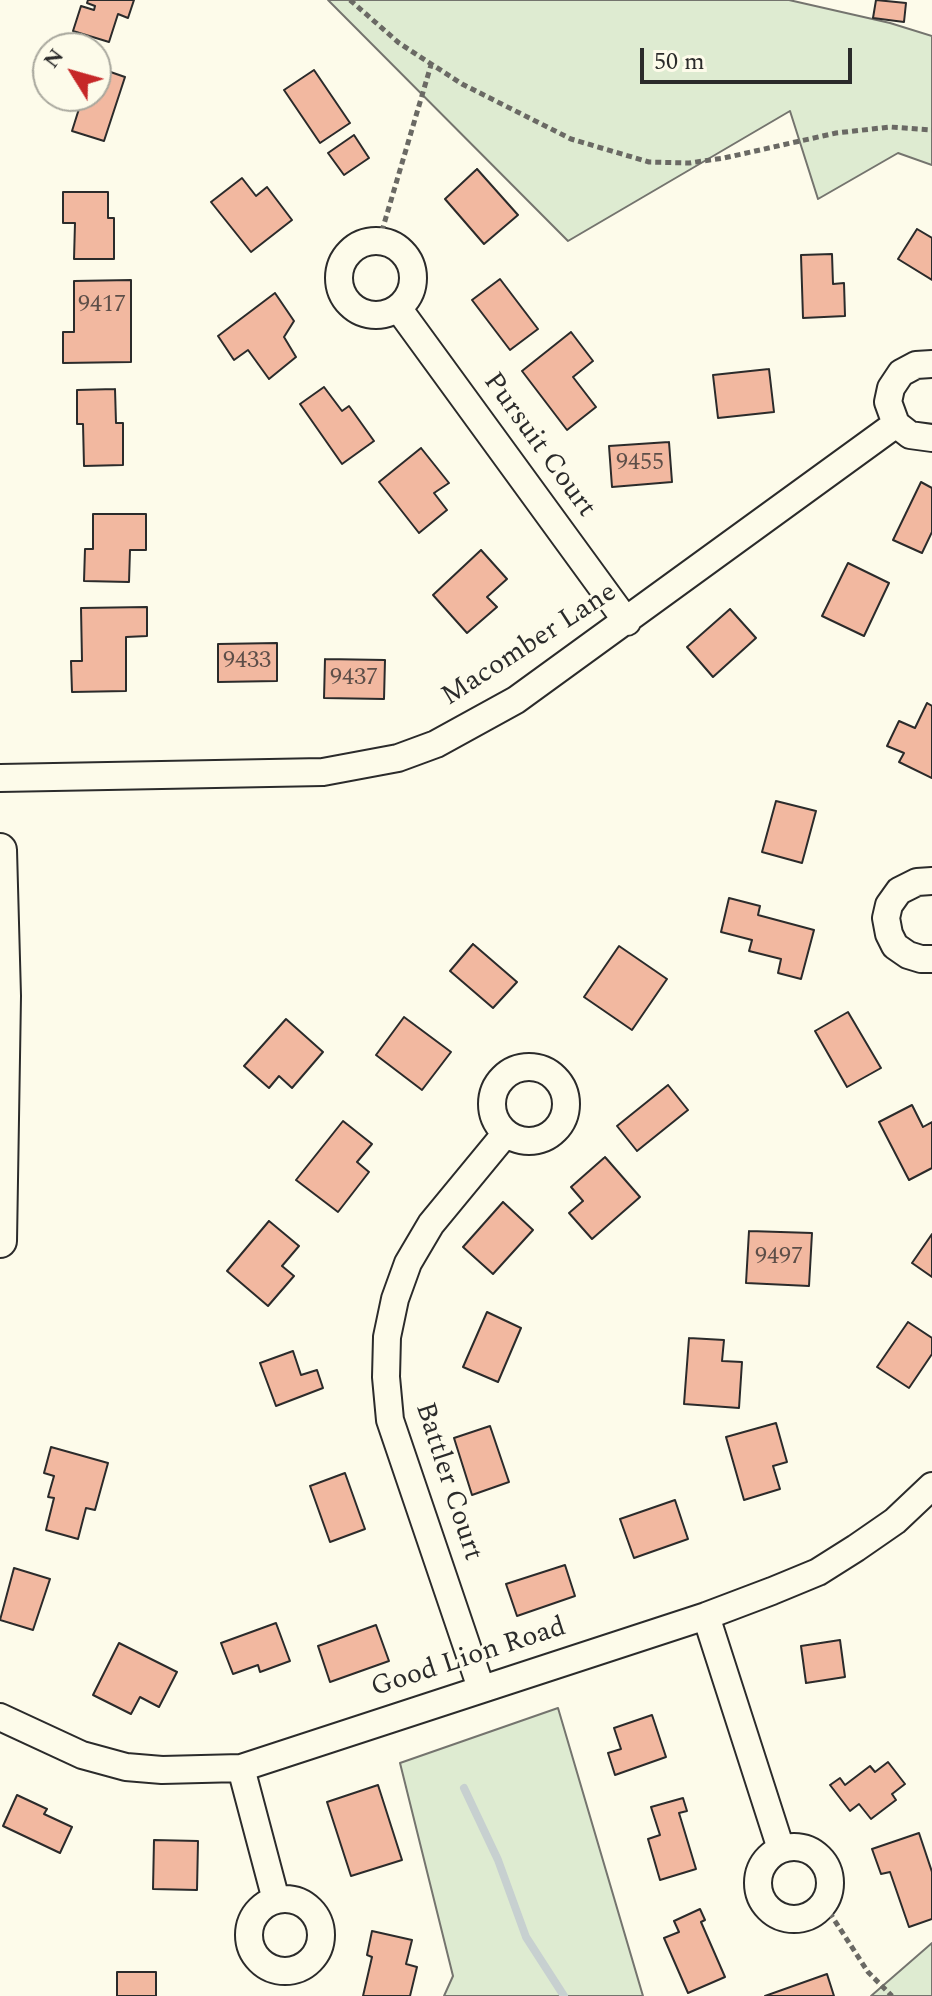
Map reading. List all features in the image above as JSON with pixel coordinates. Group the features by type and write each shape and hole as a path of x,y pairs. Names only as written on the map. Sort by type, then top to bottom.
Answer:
{"street":[{"path":"379,241 398,247 410,262 414,279 410,295 398,308 384,315 367,314 355,309 343,294 339,279 341,266 349,252 363,243 379,241"},
{"name":"Pursuit Court","path":"398,308 627,622"},
{"path":"932,364 916,365 901,373 891,388 888,402 896,424 910,435 932,438"},
{"name":"Macomber Lane","path":"0,778 323,772 398,758 436,744 516,700 896,424"},
{"path":"0,850 4,996 0,1241"},
{"path":"932,881 917,882 899,891 889,905 886,918 895,946 908,955 932,959"},
{"name":"Battler Court","path":"481,1688 390,1420 387,1337 395,1299 408,1263 431,1224 506,1133"},
{"name":"Good Lion Road","path":"0,1717 82,1755 126,1767 162,1770 241,1768 706,1616 818,1572 895,1521 932,1486"},
{"path":"706,1616 781,1849"},
{"path":"241,1768 276,1900"},
{"path":"799,1847 811,1850 826,1865 830,1877 829,1892 824,1904 811,1915 799,1919 777,1915 759,1894 762,1865 781,1849 799,1847"}],"path":[{"path":"350,0 399,43 462,84 571,139 649,162 689,163 724,158 836,133 890,127 932,130"},
{"path":"379,241 431,65"},
{"path":"824,1904 868,1972 892,1996"}],"green space":[{"path":"328,0 789,0 890,23 932,36 932,165 898,153 818,199 790,111 568,241"},
{"path":"558,1708 643,1996 444,1996 453,1976 400,1763"},
{"path":"932,1943 932,1996 871,1996"}],"building":[{"path":"88,0 134,0 128,18 118,14 112,33 73,31 81,6 94,10 95,6 87,3"},
{"path":"876,0 906,3 904,22 873,18"},
{"path":"314,70 350,123 320,143 284,90"},
{"path":"112,73 125,77 104,141 72,131 78,112 112,112"},
{"path":"354,135 369,158 344,175 328,153"},
{"path":"477,169 518,215 484,244 445,199"},
{"path":"242,178 256,196 267,187 292,220 251,252 211,202"},
{"path":"63,192 108,192 108,218 114,218 114,259 74,259 75,223 63,223"},
{"path":"917,229 932,238 932,280 898,259"},
{"path":"832,254 833,284 844,283 845,316 803,318 801,255"},
{"path":"500,279 538,329 510,350 472,300"},
{"path":"131,280 131,362 63,363 63,332 74,332 74,281"},
{"path":"275,293 294,321 284,337 296,357 269,379 248,350 234,360 218,336"},
{"path":"571,332 593,361 573,377 596,407 567,430 522,371"},
{"path":"769,369 774,412 718,418 713,375"},
{"path":"324,387 342,411 349,406 374,441 342,464 300,404"},
{"path":"115,389 116,423 123,423 123,465 84,466 83,424 77,424 77,390"},
{"path":"669,442 672,482 612,487 609,446"},
{"path":"421,448 449,483 434,493 447,510 419,533 379,482"},
{"path":"921,482 932,488 932,532 922,553 893,540"},
{"path":"93,514 146,514 146,550 130,550 129,582 84,581 85,549 93,549"},
{"path":"481,550 507,579 487,597 497,607 467,633 433,595"},
{"path":"848,563 889,583 864,636 822,616"},
{"path":"147,607 147,636 126,637 126,691 72,692 71,661 82,661 81,608"},
{"path":"730,609 756,638 713,677 687,647"},
{"path":"277,643 277,681 218,682 218,644"},
{"path":"325,659 385,660 384,699 324,698"},
{"path":"927,703 932,706 932,778 899,762 904,753 887,746 899,721 915,728"},
{"path":"776,801 816,811 802,863 762,852"},
{"path":"729,898 760,906 758,915 814,930 801,979 778,973 781,959 749,951 752,940 721,932"},
{"path":"473,944 517,982 493,1008 450,971"},
{"path":"619,946 667,979 632,1030 584,997"},
{"path":"848,1012 881,1068 847,1087 815,1031"},
{"path":"404,1017 451,1052 422,1090 376,1055"},
{"path":"286,1019 323,1052 292,1088 279,1076 269,1088 244,1066"},
{"path":"668,1085 688,1110 637,1151 617,1126"},
{"path":"912,1105 923,1127 932,1122 932,1168 909,1180 879,1122"},
{"path":"343,1121 372,1144 357,1162 369,1172 338,1212 296,1180"},
{"path":"605,1157 640,1197 592,1239 569,1213 583,1201 571,1187"},
{"path":"503,1202 533,1230 493,1274 463,1247"},
{"path":"269,1221 299,1246 282,1266 294,1276 268,1306 227,1271"},
{"path":"749,1231 812,1233 809,1286 746,1283"},
{"path":"932,1234 932,1277 912,1263"},
{"path":"487,1312 521,1328 498,1382 463,1367"},
{"path":"908,1322 932,1338 932,1354 909,1388 877,1367"},
{"path":"689,1338 724,1340 722,1361 742,1362 739,1408 684,1404"},
{"path":"293,1351 301,1375 317,1370 323,1388 276,1406 260,1363"},
{"path":"776,1423 787,1462 773,1466 780,1489 744,1500 726,1437"},
{"path":"490,1426 509,1482 472,1495 454,1438"},
{"path":"51,1447 108,1463 95,1510 86,1508 78,1539 46,1530 54,1498 48,1497 54,1476 44,1473"},
{"path":"345,1473 365,1529 330,1542 310,1486"},
{"path":"675,1500 688,1539 634,1558 620,1519"},
{"path":"565,1565 575,1596 517,1616 506,1584"},
{"path":"14,1568 50,1579 33,1630 0,1620"},
{"path":"276,1623 290,1661 260,1672 258,1665 233,1674 221,1643"},
{"path":"376,1625 389,1661 330,1682 318,1646"},
{"path":"840,1640 845,1677 806,1683 801,1646"},
{"path":"119,1643 177,1672 159,1707 140,1697 131,1714 93,1695"},
{"path":"652,1715 666,1757 615,1775 608,1753 621,1749 614,1728"},
{"path":"888,1762 905,1784 892,1794 896,1800 871,1819 859,1804 850,1811 830,1785 840,1778 845,1785 870,1766 875,1772"},
{"path":"378,1785 402,1860 351,1876 327,1802"},
{"path":"17,1795 47,1809 44,1814 72,1827 60,1853 3,1826"},
{"path":"683,1798 687,1811 679,1813 696,1869 660,1880 648,1839 660,1835 651,1807"},
{"path":"919,1833 932,1872 932,1919 909,1927 890,1872 881,1874 872,1849"},
{"path":"154,1840 198,1841 197,1890 153,1889"},
{"path":"700,1909 705,1920 701,1922 725,1977 688,1993 664,1938 679,1932 674,1921"},
{"path":"372,1931 412,1940 406,1964 417,1967 410,1996 363,1996 372,1957 367,1955"},
{"path":"117,1972 156,1972 156,1996 117,1996"},
{"path":"827,1974 834,1996 765,1996"}],"waterway":[{"path":"464,1788 498,1860 526,1937 564,1996"}]}
